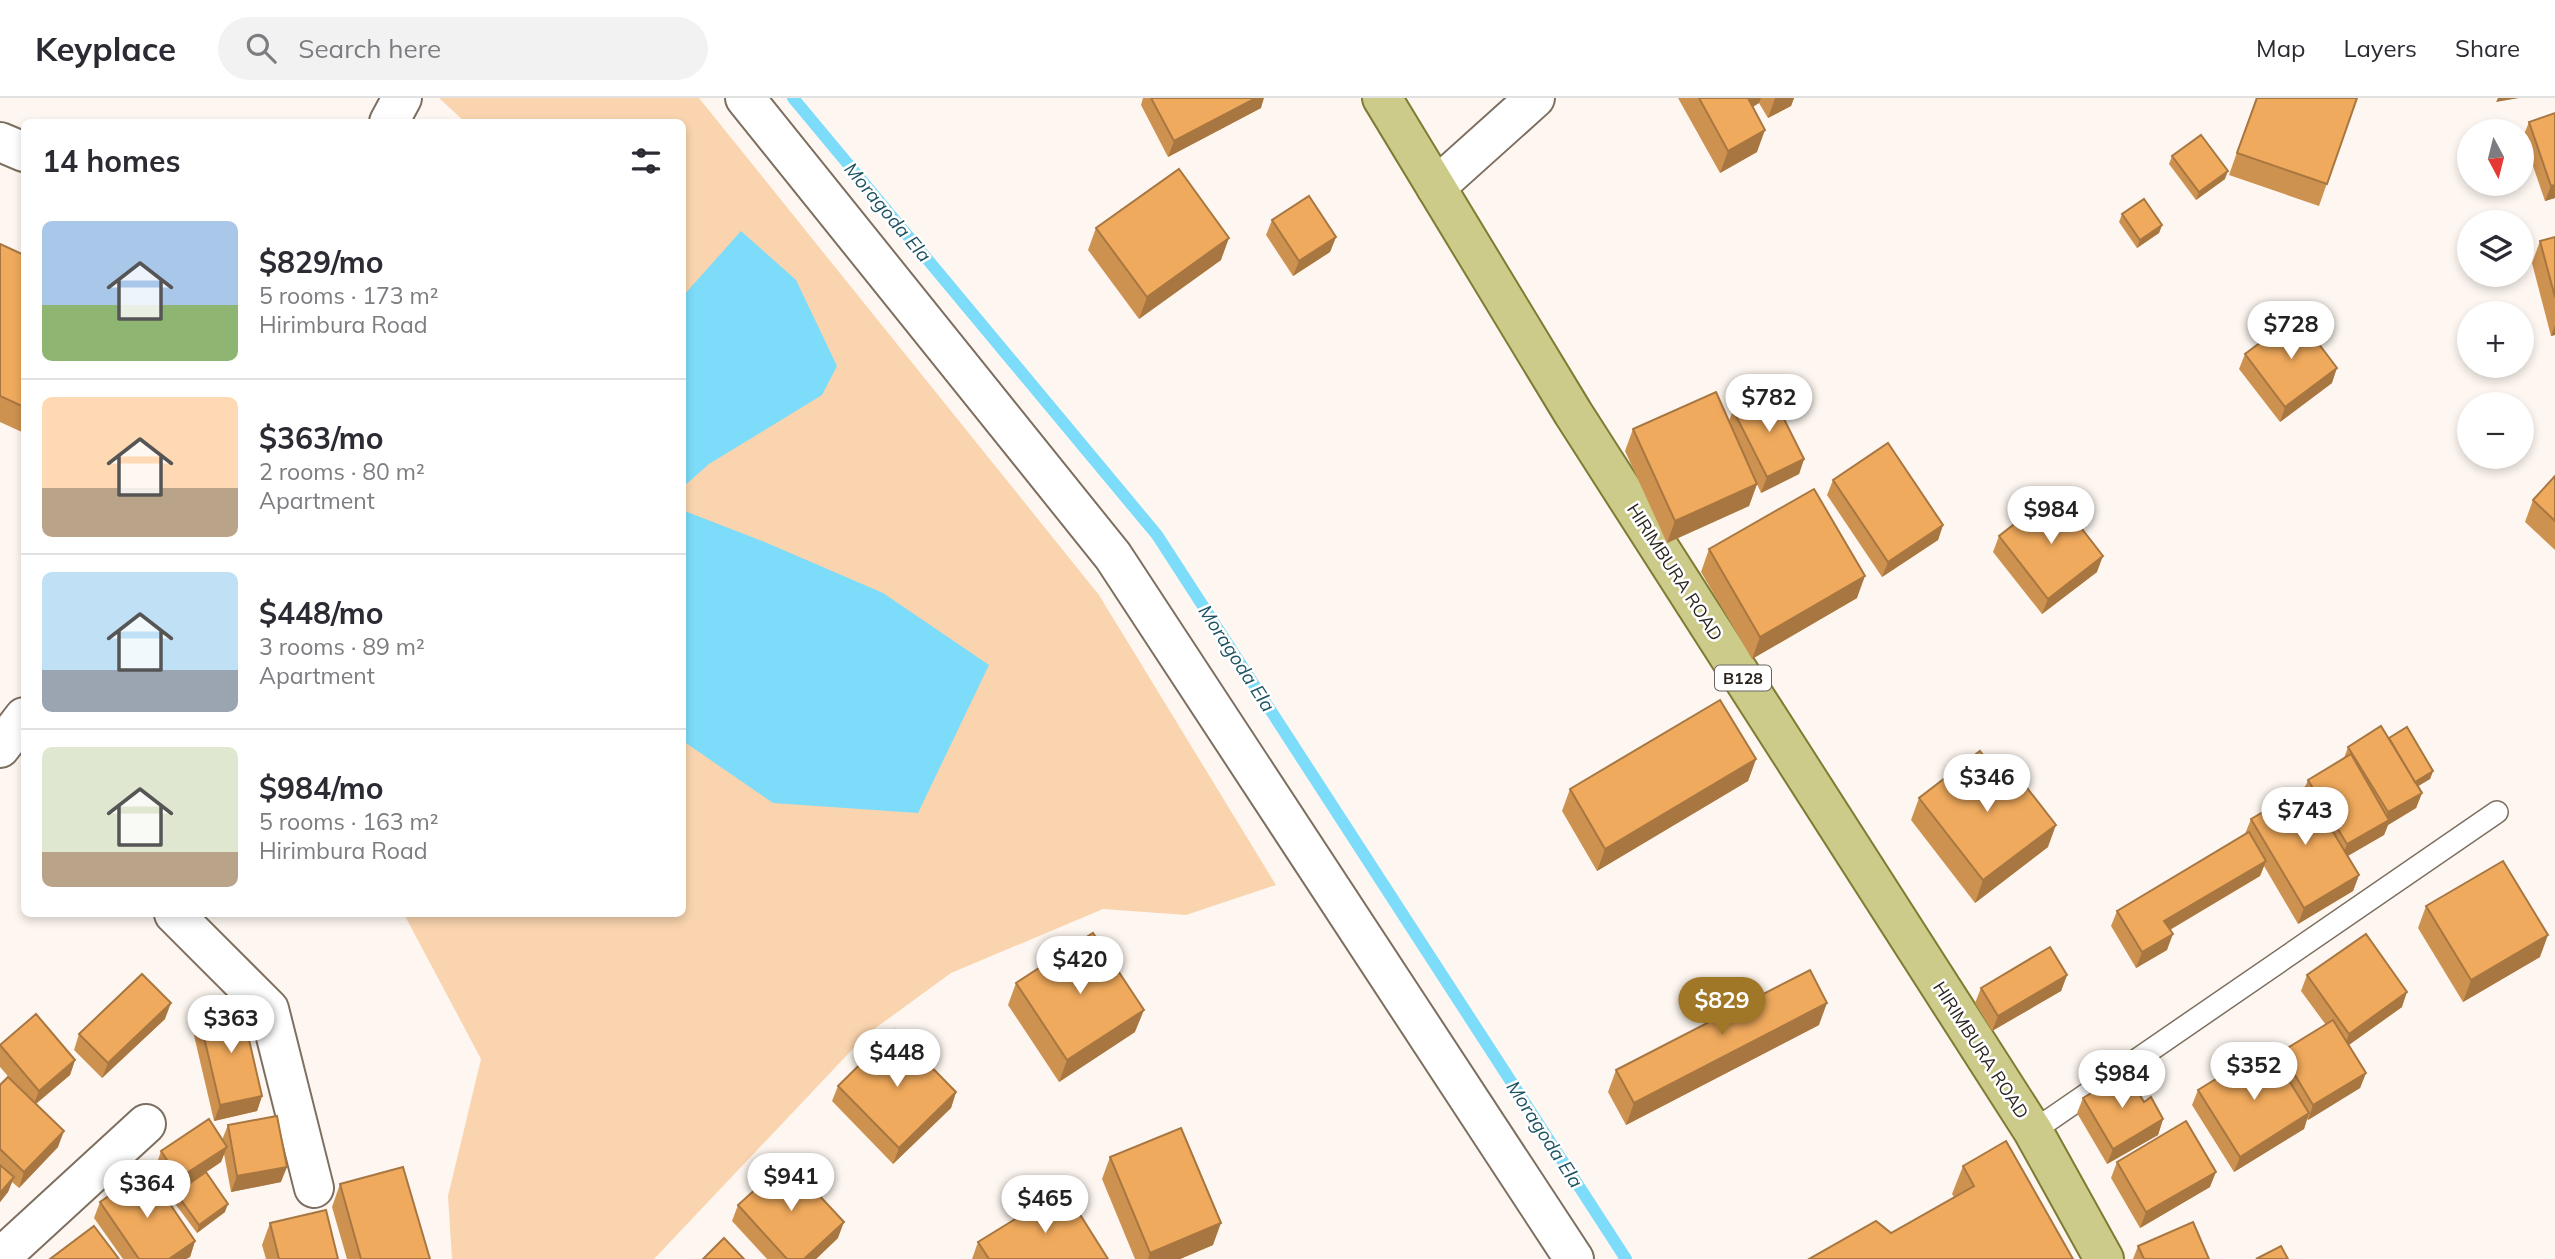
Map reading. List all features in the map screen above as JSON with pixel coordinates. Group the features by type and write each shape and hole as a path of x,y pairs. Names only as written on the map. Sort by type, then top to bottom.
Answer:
{"main road":[{"name":"HIRIMBURA ROAD","path":"1381,98 1581,425 2033,1131 2104,1259"}],"street":[{"path":"391,119 402,98"},
{"path":"745,98 1113,555 1574,1259"},
{"path":"1436,187 1535,98"},
{"path":"0,142 21,151"},
{"path":"0,748 21,721"},
{"path":"177,917 269,1009 314,1188"},
{"path":"0,1258 146,1124"}],"lane":[{"path":"2033,1131 2497,812"}],"shaded area":[{"path":"439,98 699,98 1099,595 1276,885 1186,915 1103,909 951,973 866,1035 654,1259 452,1259 448,1196 481,1059 406,917 686,917 686,119 462,119"}],"water":[{"path":"741,231 796,280 837,366 822,395 709,464 686,484 686,293"},
{"path":"686,512 883,593 989,665 918,813 773,803 686,743"}],"building":[{"path":"1151,98 1256,98 1174,141"},
{"path":"1699,98 1748,98 1765,130 1728,151"},
{"path":"2257,98 2357,98 2327,184 2237,153"},
{"path":"2555,113 2555,185 2551,186 2534,137 2534,120"},
{"path":"2201,135 2228,171 2199,192 2172,156"},
{"path":"1179,169 1229,238 1147,297 1096,228"},
{"path":"1309,196 1336,237 1299,261 1272,220"},
{"path":"2144,199 2162,225 2140,240 2122,214"},
{"path":"2555,237 2555,297 2540,241"},
{"path":"0,244 21,254 21,406 0,396"},
{"path":"2297,315 2337,368 2285,407 2245,354"},
{"path":"1770,391 1804,459 1767,477 1733,410"},
{"path":"1716,392 1757,484 1675,521 1633,429"},
{"path":"1888,443 1943,525 1888,562 1833,480"},
{"path":"2555,476 2555,521 2533,500"},
{"path":"1814,489 1865,576 1760,637 1709,549"},
{"path":"2054,493 2103,556 2048,599 1999,536"},
{"path":"1720,700 1756,759 1605,849 1570,789"},
{"path":"2381,726 2422,793 2388,812 2348,747"},
{"path":"2407,727 2433,771 2415,782 2389,738"},
{"path":"1980,751 1998,774 2010,766 2056,825 1983,880 1919,798"},
{"path":"2351,754 2389,820 2347,844 2308,780"},
{"path":"2306,787 2359,875 2304,908 2251,819"},
{"path":"2249,832 2266,861 2164,921 2173,934 2142,952 2117,911"},
{"path":"2503,861 2548,935 2471,980 2426,906"},
{"path":"1093,933 1144,1010 1067,1060 1016,983"},
{"path":"2366,934 2407,992 2349,1034 2307,975"},
{"path":"2050,947 2067,975 1998,1016 1981,988"},
{"path":"1810,970 1827,1003 1634,1103 1616,1070"},
{"path":"142,974 171,1003 108,1063 79,1034"},
{"path":"241,1005 262,1096 220,1105 199,1016"},
{"path":"36,1014 75,1060 39,1091 0,1045"},
{"path":"2333,1020 2366,1073 2313,1105 2281,1052"},
{"path":"895,1030 956,1092 899,1148 838,1086"},
{"path":"2268,1047 2309,1113 2240,1157 2198,1090"},
{"path":"2126,1072 2144,1102 2151,1097 2163,1119 2113,1149 2083,1098"},
{"path":"8,1077 64,1131 24,1172 0,1149 0,1085"},
{"path":"277,1116 287,1167 237,1176 228,1125"},
{"path":"209,1119 227,1147 179,1178 161,1151"},
{"path":"2186,1121 2216,1172 2146,1212 2117,1162"},
{"path":"1181,1128 1221,1223 1150,1253 1110,1157"},
{"path":"2006,1141 2073,1259 1809,1259 1876,1221 1891,1233 1974,1186 1963,1166"},
{"path":"787,1161 844,1222 804,1259 787,1259 738,1205"},
{"path":"0,1165 14,1177 0,1193"},
{"path":"403,1167 430,1259 361,1259 340,1184"},
{"path":"147,1170 195,1241 169,1259 139,1259 100,1202"},
{"path":"206,1172 228,1204 199,1225 176,1193"},
{"path":"1064,1189 1108,1259 989,1259 978,1242"},
{"path":"326,1210 338,1259 279,1259 270,1223"},
{"path":"2193,1222 2209,1259 2144,1259 2138,1246"},
{"path":"94,1226 119,1259 50,1259"},
{"path":"724,1238 744,1259 703,1259"},
{"path":"2281,1246 2288,1259 2256,1259"}],"waterway":[{"name":"Moragoda Ela","path":"793,98 1157,535 1626,1259"}]}
